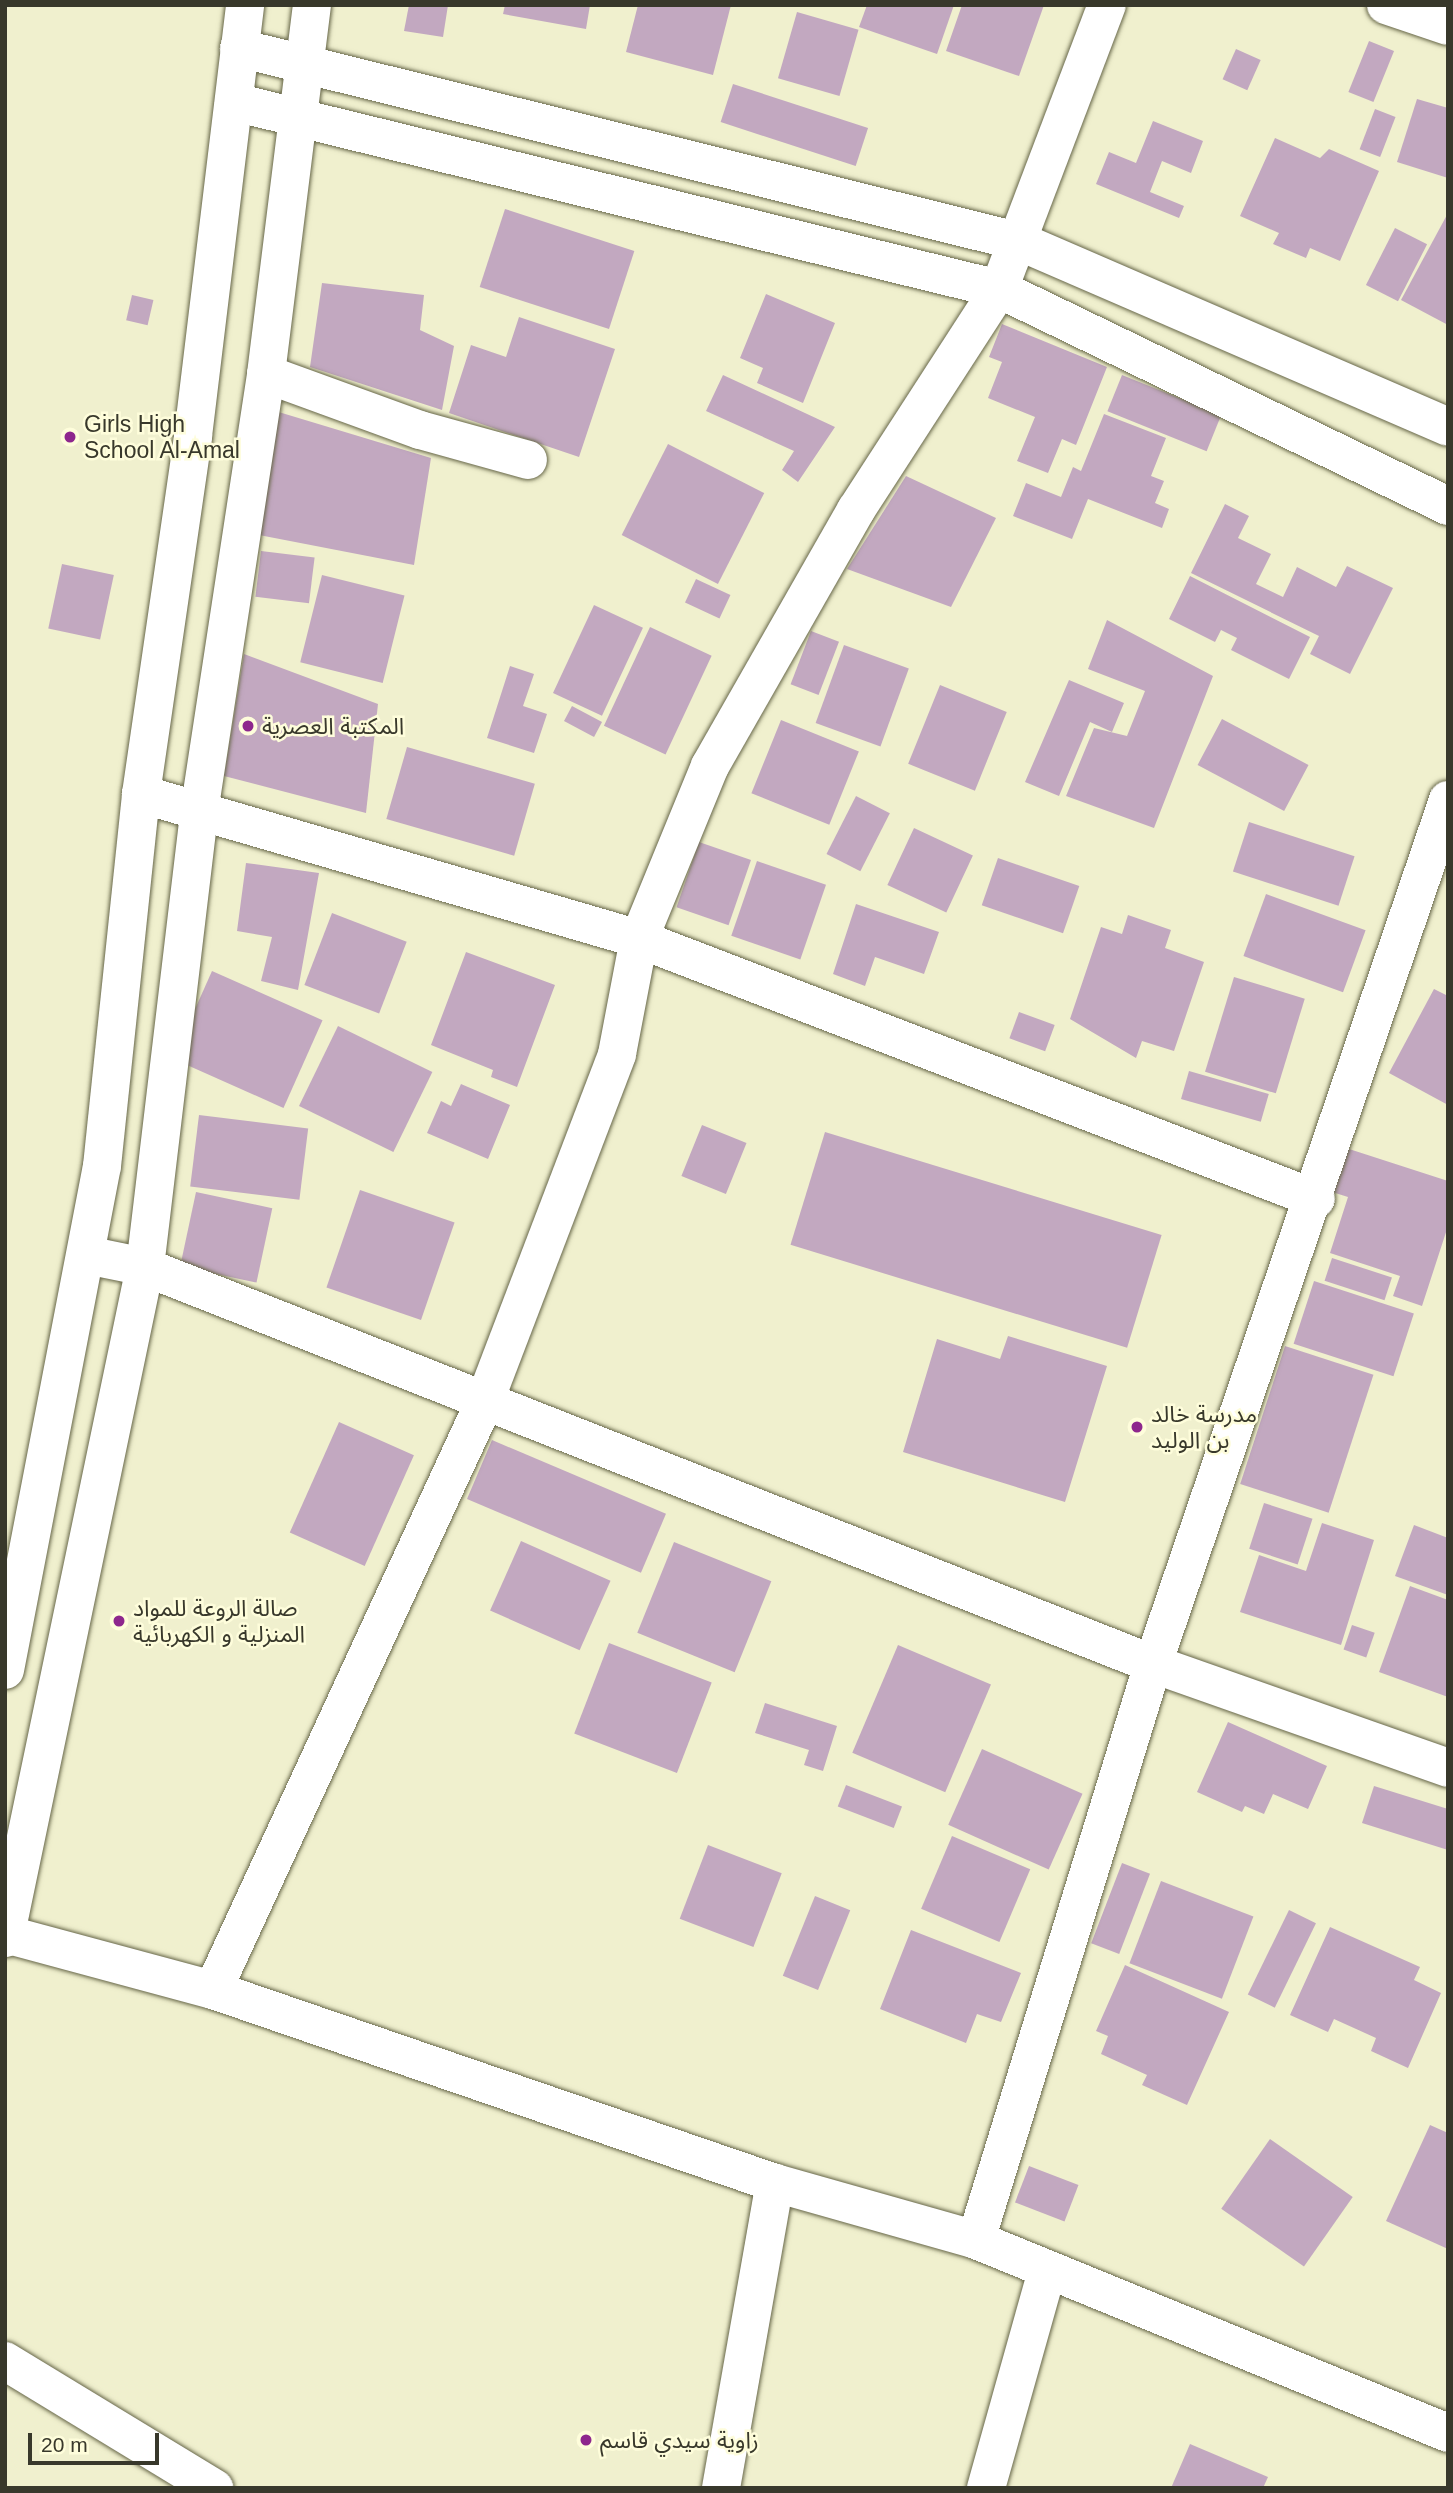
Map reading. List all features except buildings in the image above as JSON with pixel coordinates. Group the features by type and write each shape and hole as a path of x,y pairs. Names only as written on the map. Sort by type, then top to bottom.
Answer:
{"street":[{"path":"5,1670 102,1166 141,794 245,5"},
{"path":"312,5 266,374 200,806 145,1267 5,1935 213,1990 775,2183 976,2241 1046,2274 1448,2433"},
{"path":"213,1990 484,1403 617,1054 639,939 710,766 759,670 999,289 1021,242 1107,5"},
{"path":"1386,5 1436,16"},
{"path":"239,48 304,61 669,159 1021,242 1448,427"},
{"path":"234,102 297,115 999,289 1448,506"},
{"path":"266,374 420,430 528,460"},
{"path":"141,794 200,806 639,939 1315,1199"},
{"path":"976,2241 1153,1664 1315,1199 1448,800"},
{"path":"86,1255 145,1267 484,1403 1153,1664 1448,1768"},
{"path":"721,2488 775,2183"},
{"path":"986,2488 1046,2274"},
{"path":"5,2361 214,2488"}],"place":[{"name":"Girls High School Al-Amal","path":"70,437"},
{"name":"المكتبة العصرية","path":"248,726"},
{"name":"مدرسة خالد بن الوليد","path":"1137,1427"},
{"name":"صالة الروعة للمواد المنزلية و الكهربائية","path":"119,1621"},
{"name":"زاوية سيدي قاسم","path":"586,2440"}]}
